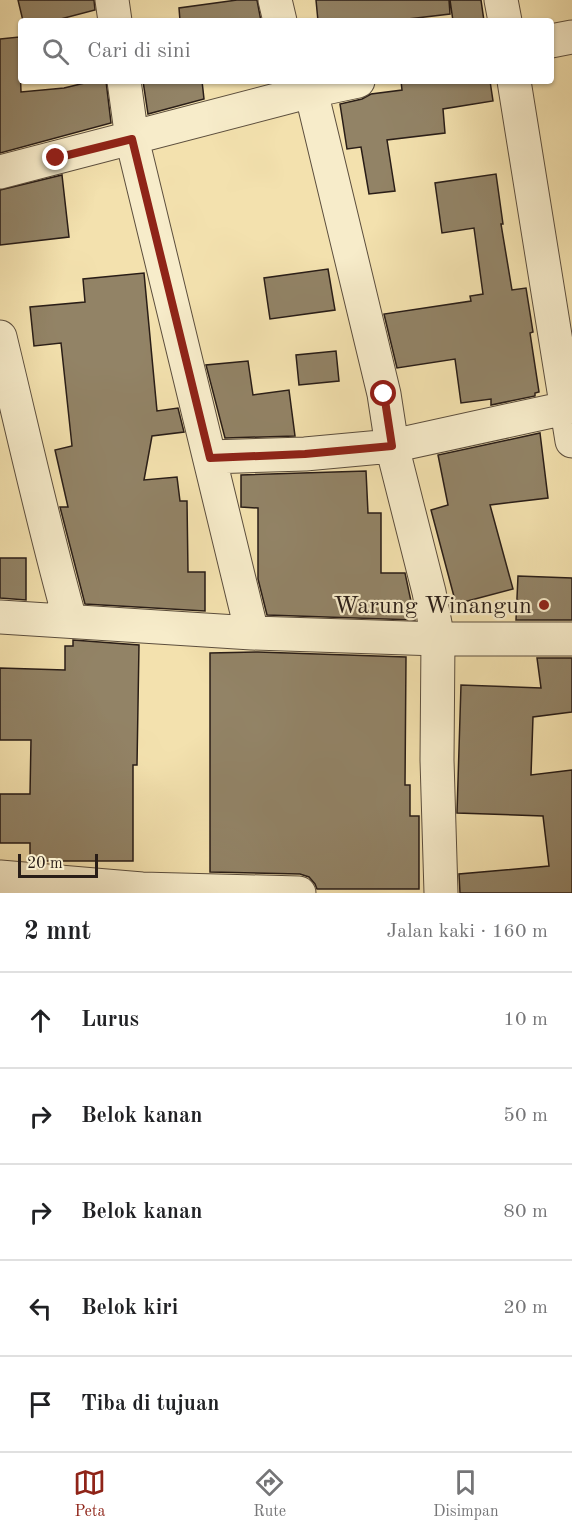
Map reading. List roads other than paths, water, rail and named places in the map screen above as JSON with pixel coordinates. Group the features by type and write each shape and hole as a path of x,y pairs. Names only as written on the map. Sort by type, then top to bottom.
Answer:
{"street":[{"path":"112,0 115,18"},
{"path":"275,0 279,18"},
{"path":"501,0 504,18"},
{"path":"554,40 572,37"},
{"path":"124,84 132,139 252,633"},
{"path":"0,172 132,139 309,86 329,84"},
{"path":"514,84 572,441"},
{"path":"309,86 384,394 392,446 429,592 438,639 438,804 441,893"},
{"path":"0,338 51,552 70,620"},
{"path":"210,458 305,454 392,446 566,408"},
{"path":"0,617 252,633 438,639 572,639"},
{"path":"0,877 142,891 298,893"}],"place":[{"name":"Warung Winangun","path":"544,605"}]}
